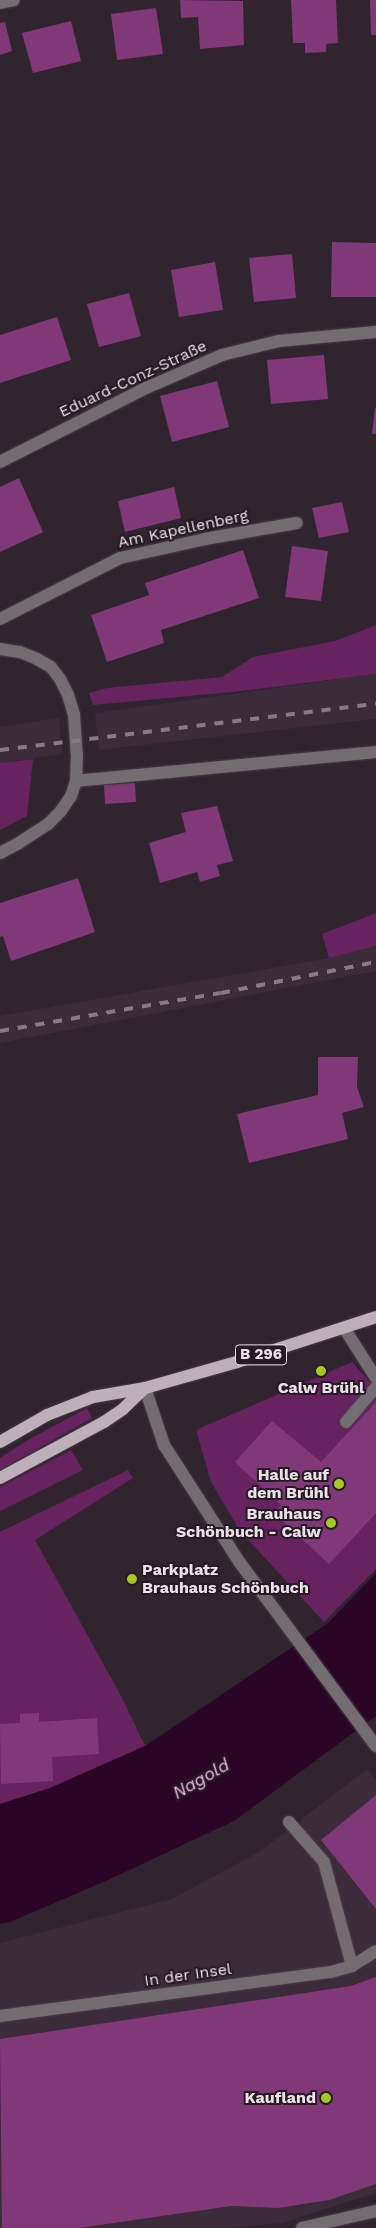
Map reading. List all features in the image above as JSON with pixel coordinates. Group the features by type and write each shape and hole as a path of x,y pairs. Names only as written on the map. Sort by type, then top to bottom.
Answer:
{"main road":[{"name":"B 296","path":"0,1442 47,1415 93,1397 145,1388 237,1362 376,1316"},
{"name":"B 296","path":"0,1478 104,1422 123,1409 145,1388"}],"street":[{"path":"0,3 14,0"},
{"name":"Eduard-Conz-Straße","path":"0,462 146,388 222,355 279,341 376,332"},
{"name":"Am Kapellenberg","path":"0,619 120,558 205,539 297,523"},
{"path":"0,649 20,652 37,659 51,667 60,679 68,695 74,715 77,754 76,780 72,796 55,818 19,843 0,852"},
{"path":"76,780 376,752"},
{"path":"344,1328 376,1378"},
{"path":"346,1422 376,1387"},
{"path":"145,1388 164,1445 240,1562 376,1746"},
{"path":"289,1822 324,1862 352,1966"},
{"name":"In der Insel","path":"0,2016 331,1972 352,1966 376,1951"},
{"path":"302,2228 376,2212"}],"shaded area":[{"path":"376,625 376,674 242,691 93,705 89,693 107,688 222,677 253,657 335,641"},
{"path":"376,674 376,719 99,750 95,713"},
{"path":"59,718 62,754 0,763 0,727"},
{"path":"33,759 27,816 0,830 0,763"},
{"path":"376,913 376,946 329,958 322,934"},
{"path":"376,946 376,971 0,1043 0,1016 329,958"},
{"path":"352,1362 376,1389 376,1569 324,1622 240,1531 211,1482 196,1430"},
{"path":"87,1408 92,1418 0,1470 0,1458 26,1441"},
{"path":"71,1450 83,1470 0,1511 0,1487"},
{"path":"128,1470 133,1478 35,1540 121,1696 145,1746 50,1788 0,1804 0,1532"},
{"path":"367,1769 376,1780 376,2193 282,2223 227,2228 0,2228 0,1943 172,1899 259,1852"}],"water":[{"name":"Nagold","path":"376,1573 376,1716 234,1821 108,1880 10,1922 0,1924 0,1804 50,1788 145,1746 328,1623"}],"building":[{"path":"180,0 243,1 244,45 200,49 198,17 181,18"},
{"path":"291,0 336,0 338,43 326,44 326,52 305,53 305,43 293,43"},
{"path":"370,0 376,0 376,35 371,35"},
{"path":"156,8 163,54 117,60 111,14"},
{"path":"71,21 81,61 33,73 22,33"},
{"path":"5,22 12,51 0,55 0,23"},
{"path":"332,242 376,243 376,297 331,297"},
{"path":"292,254 296,298 254,302 249,258"},
{"path":"215,262 223,310 179,317 171,270"},
{"path":"129,293 141,336 99,347 87,304"},
{"path":"57,317 71,360 0,383 0,335"},
{"path":"324,355 328,399 271,404 267,360"},
{"path":"217,381 229,427 172,442 160,396"},
{"path":"375,408 376,434 372,434"},
{"path":"19,478 43,532 0,552 0,487"},
{"path":"174,487 181,518 125,532 118,501"},
{"path":"342,502 349,532 319,538 312,508"},
{"path":"292,546 328,551 321,601 285,597"},
{"path":"243,550 259,598 161,630 164,643 107,662 91,615 149,595 145,583"},
{"path":"135,783 136,802 105,804 104,785"},
{"path":"217,806 233,861 217,865 220,876 200,882 197,872 160,883 149,843 186,832 181,813"},
{"path":"78,878 95,932 11,961 3,936 0,937 0,903"},
{"path":"318,1057 358,1057 357,1087 364,1107 342,1113 348,1139 249,1163 237,1114 318,1095"},
{"name":"Halle auf dem Brühl","path":"376,1402 376,1513 329,1564 274,1513 281,1505 235,1462 272,1421 321,1462"},
{"path":"39,1713 39,1722 97,1718 99,1754 52,1757 53,1781 1,1784 0,1724 20,1723 20,1714"},
{"path":"376,1795 376,1909 321,1840"},
{"name":"Kaufland","path":"376,1977 376,2184 329,2200 278,2208 231,2206 79,2228 2,2228 0,2039 351,1986"}],"railway":[{"path":"0,750 376,704"},
{"path":"0,1031 221,993 376,962"}],"place":[{"name":"Calw Brühl","path":"321,1371"},
{"name":"Halle auf dem Brühl","path":"339,1484"},
{"name":"Brauhaus Schönbuch - Calw","path":"331,1523"},
{"name":"Parkplatz Brauhaus Schönbuch","path":"132,1579"},
{"name":"Kaufland","path":"326,2098"}]}
